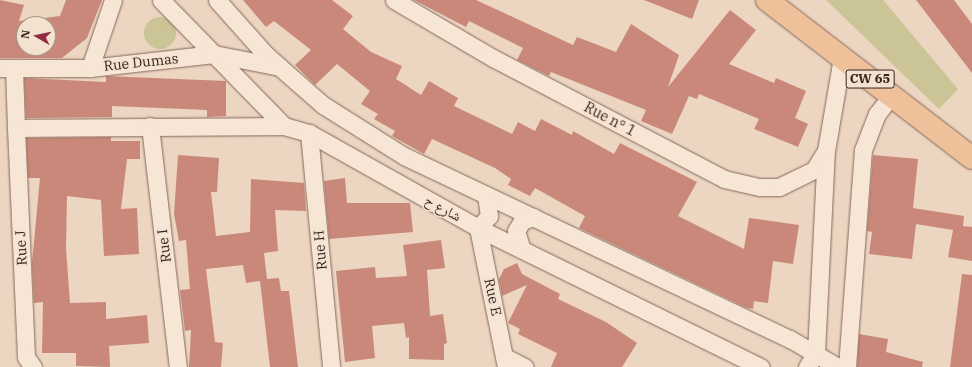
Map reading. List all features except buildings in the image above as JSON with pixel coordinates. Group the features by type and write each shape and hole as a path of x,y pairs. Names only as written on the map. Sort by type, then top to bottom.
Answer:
{"main road":[{"name":"CW 65","path":"767,0 972,158"}],"street":[{"path":"90,68 113,0"},
{"path":"161,0 284,126"},
{"path":"217,0 281,68 323,105 354,126 404,156 533,217 811,360 838,367"},
{"name":"Rue n° 1","path":"394,0 493,58 724,179 760,187 779,187 814,170 826,150"},
{"name":"Rue Dumas","path":"7,68 90,68 214,54 281,68"},
{"path":"811,360 826,150 842,57"},
{"name":"Rue J","path":"7,68 16,128 26,357 33,367"},
{"path":"847,367 863,150 877,114 892,96"},
{"name":"Rue I","path":"150,126 178,367"},
{"path":"16,128 284,126"},
{"name":"شارع ح","path":"284,126 309,133 478,228 521,247 761,367"},
{"name":"Rue H","path":"309,133 331,367"},
{"path":"478,228 489,216 486,195"},
{"path":"521,247 516,231 522,221 533,217"},
{"name":"Rue E","path":"478,228 505,362"},
{"path":"505,362 525,367"}],"shaded area":[{"path":"826,0 883,0 958,89 939,109"},
{"path":"157,17 163,17 172,21 176,33 172,45 163,49 157,49 148,45 144,36 144,30 148,21"}]}
